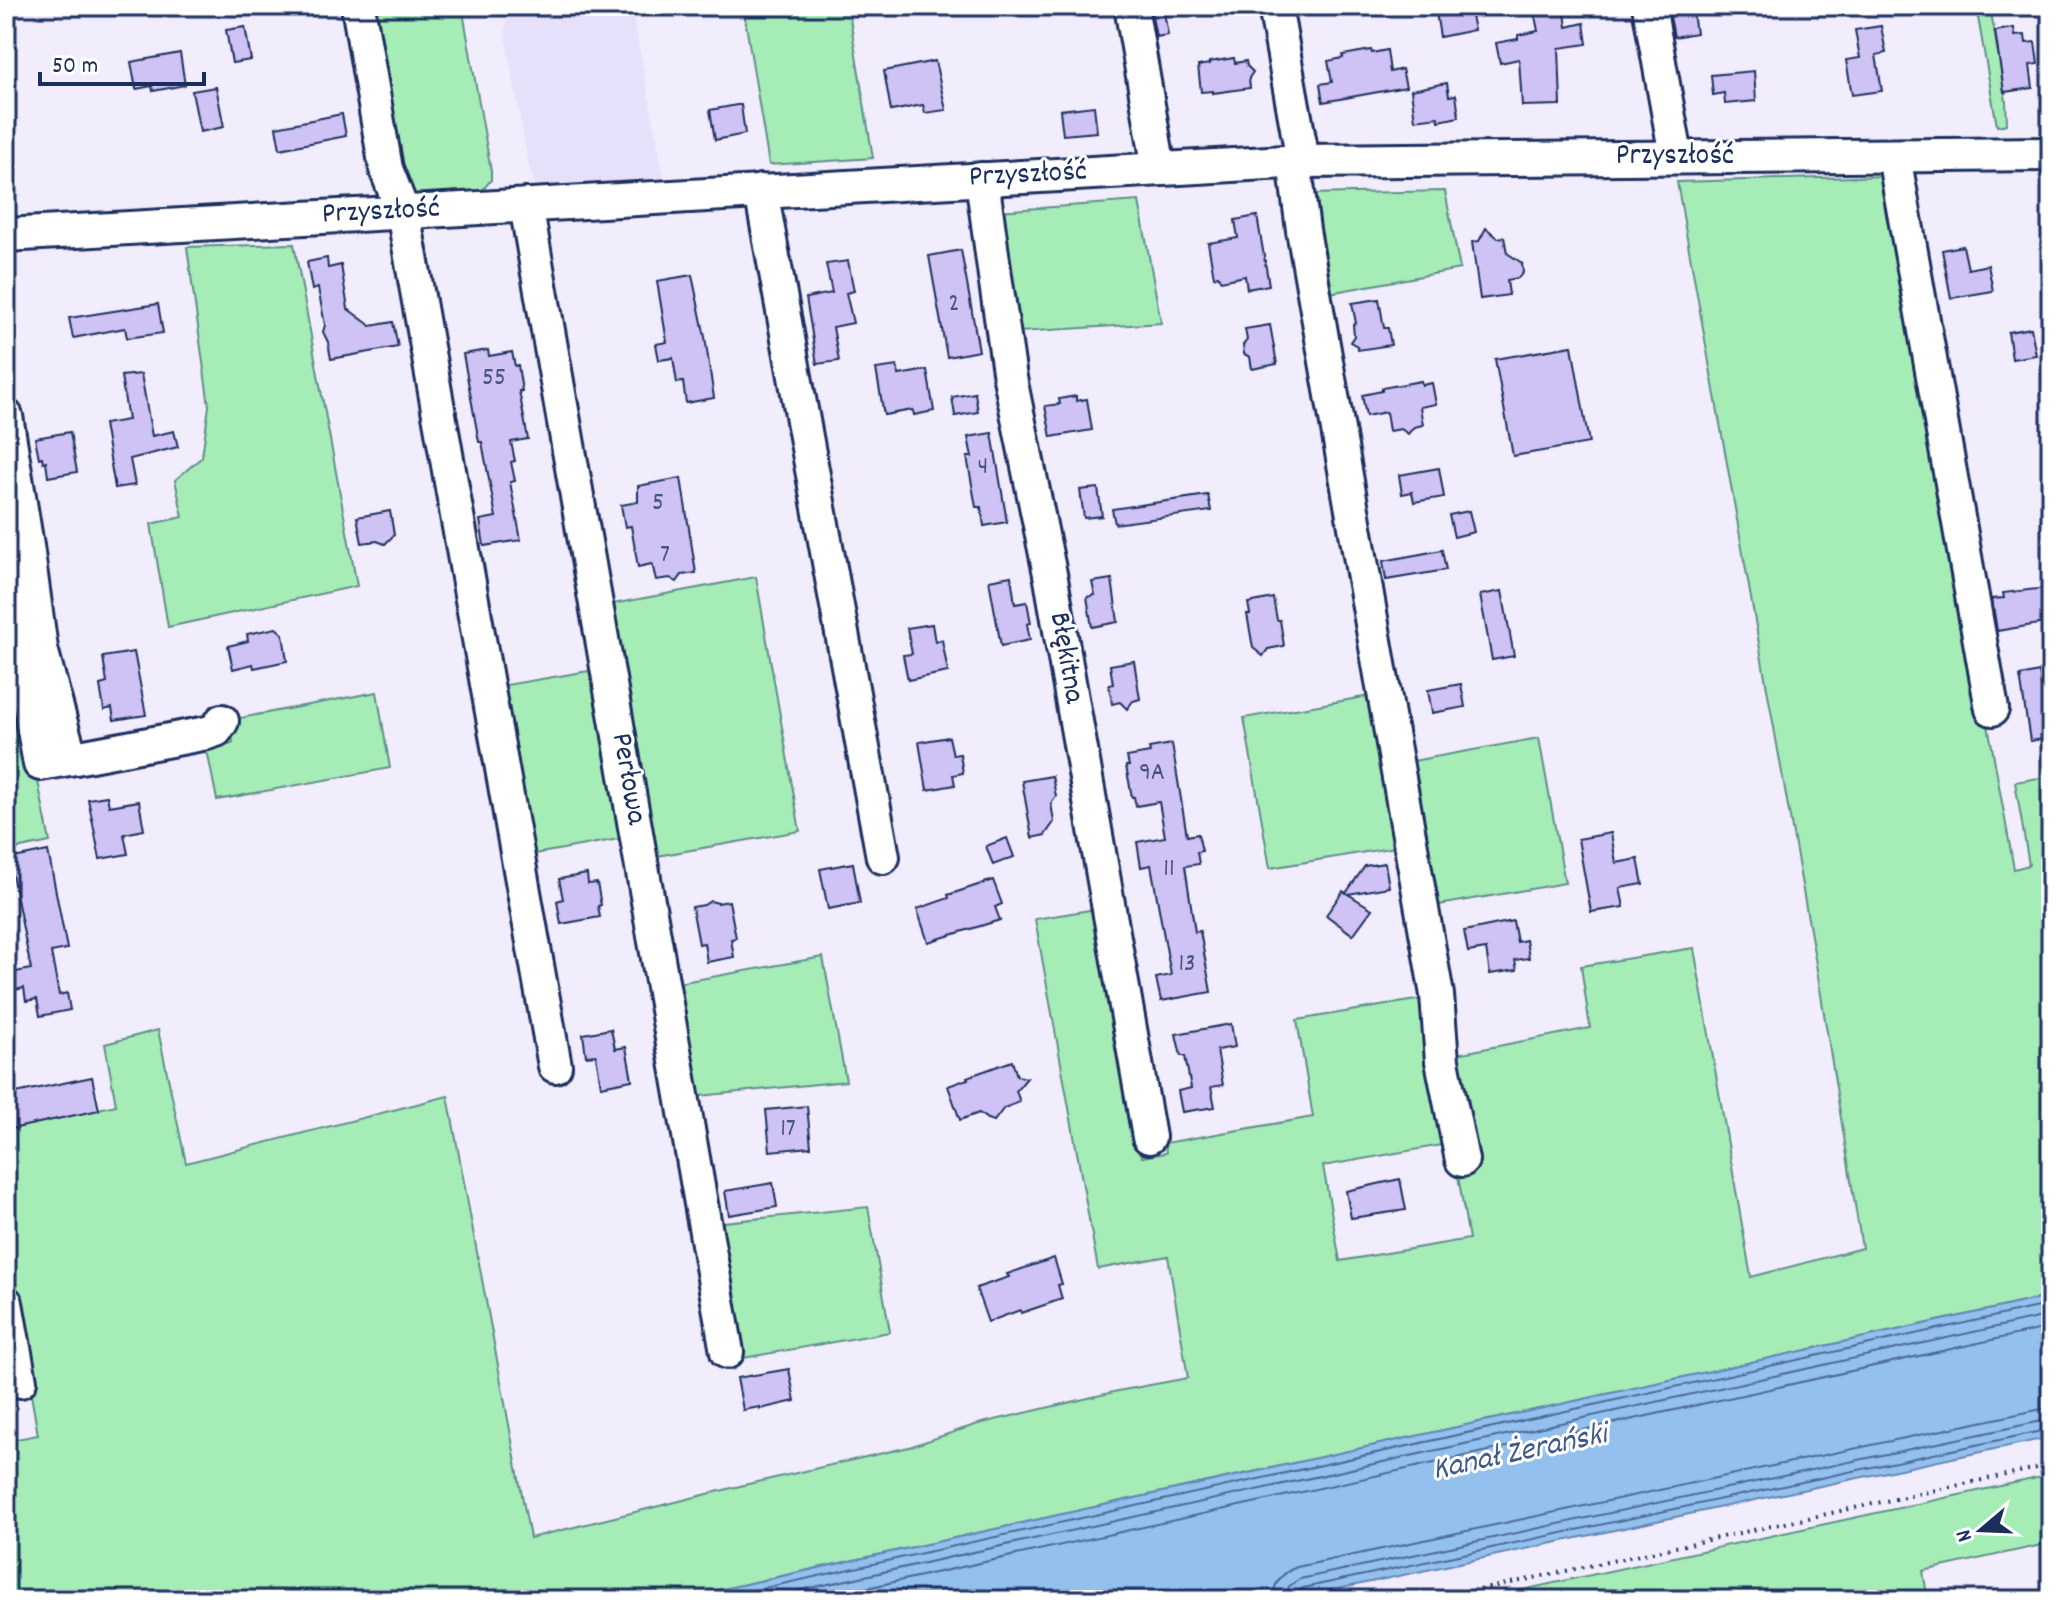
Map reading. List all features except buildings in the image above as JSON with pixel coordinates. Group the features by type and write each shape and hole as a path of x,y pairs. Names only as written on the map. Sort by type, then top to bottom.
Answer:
{"street":[{"path":"358,6 386,169 403,212 555,1066"},
{"path":"1131,6 1159,169"},
{"path":"1275,6 1298,161 1303,230 1437,995 1442,1061 1462,1160"},
{"path":"1649,6 1676,156"},
{"name":"Przyszłość","path":"6,235 1298,161 2051,154"},
{"path":"1894,156 1992,709"},
{"name":"Błękitna","path":"982,179 1010,378 1051,579 1149,1137"},
{"path":"761,191 883,857"},
{"name":"Perłowa","path":"526,205 727,1352"},
{"path":"6,416 41,649 68,748 75,758"},
{"path":"6,572 40,764 207,733 216,730 222,721"},
{"path":"6,1303 20,1381"}],"path":[{"path":"1433,1600 2051,1465"}],"shaded area":[{"path":"508,6 631,6 665,181 538,190 529,168 505,33"}],"green space":[{"path":"368,6 462,6 491,171 491,180 480,193 408,197 403,194"},
{"path":"743,6 848,6 873,158 769,165"},
{"path":"1976,6 1990,6 2007,124 1997,126"},
{"path":"1889,176 2014,869 2029,865 2015,782 2051,776 2051,1296 673,1600 6,1600 6,1441 38,1435 6,1250 6,1130 116,1105 105,1044 158,1030 186,1163 448,1096 530,1538 909,1447 978,1424 1188,1378 1168,1256 1098,1269 1035,919 1096,909 1142,1157 1166,1153 1165,1143 1313,1117 1297,1020 1428,998 1453,1143 1323,1166 1340,1261 1469,1239 1458,1176 1470,1173 1447,1056 1590,1028 1581,966 1694,948 1751,1277 1862,1248 1816,964 1677,182"},
{"path":"1445,191 1460,269 1324,294 1309,194"},
{"path":"1139,201 1161,323 1019,332 997,211"},
{"path":"294,244 357,586 168,627 151,524 183,517 175,480 202,457 209,406 187,247"},
{"path":"756,577 800,831 651,857 602,606"},
{"path":"6,642 50,842 6,851"},
{"path":"601,669 630,837 529,855 500,686"},
{"path":"377,692 390,768 217,800 208,755 199,750 233,743 230,720"},
{"path":"1376,695 1402,846 1270,868 1244,718"},
{"path":"1539,738 1565,883 1433,906 1407,762"},
{"path":"823,957 846,1081 691,1097 672,984"},
{"path":"868,1207 890,1332 738,1359 714,1223"},
{"path":"2051,1475 2051,1543 1923,1571 1928,1600 1811,1600 1809,1596 1792,1600 1476,1600"}],"water":[{"name":"Kanał Żerański","path":"2051,1296 2051,1437 1286,1600 673,1600"}]}
